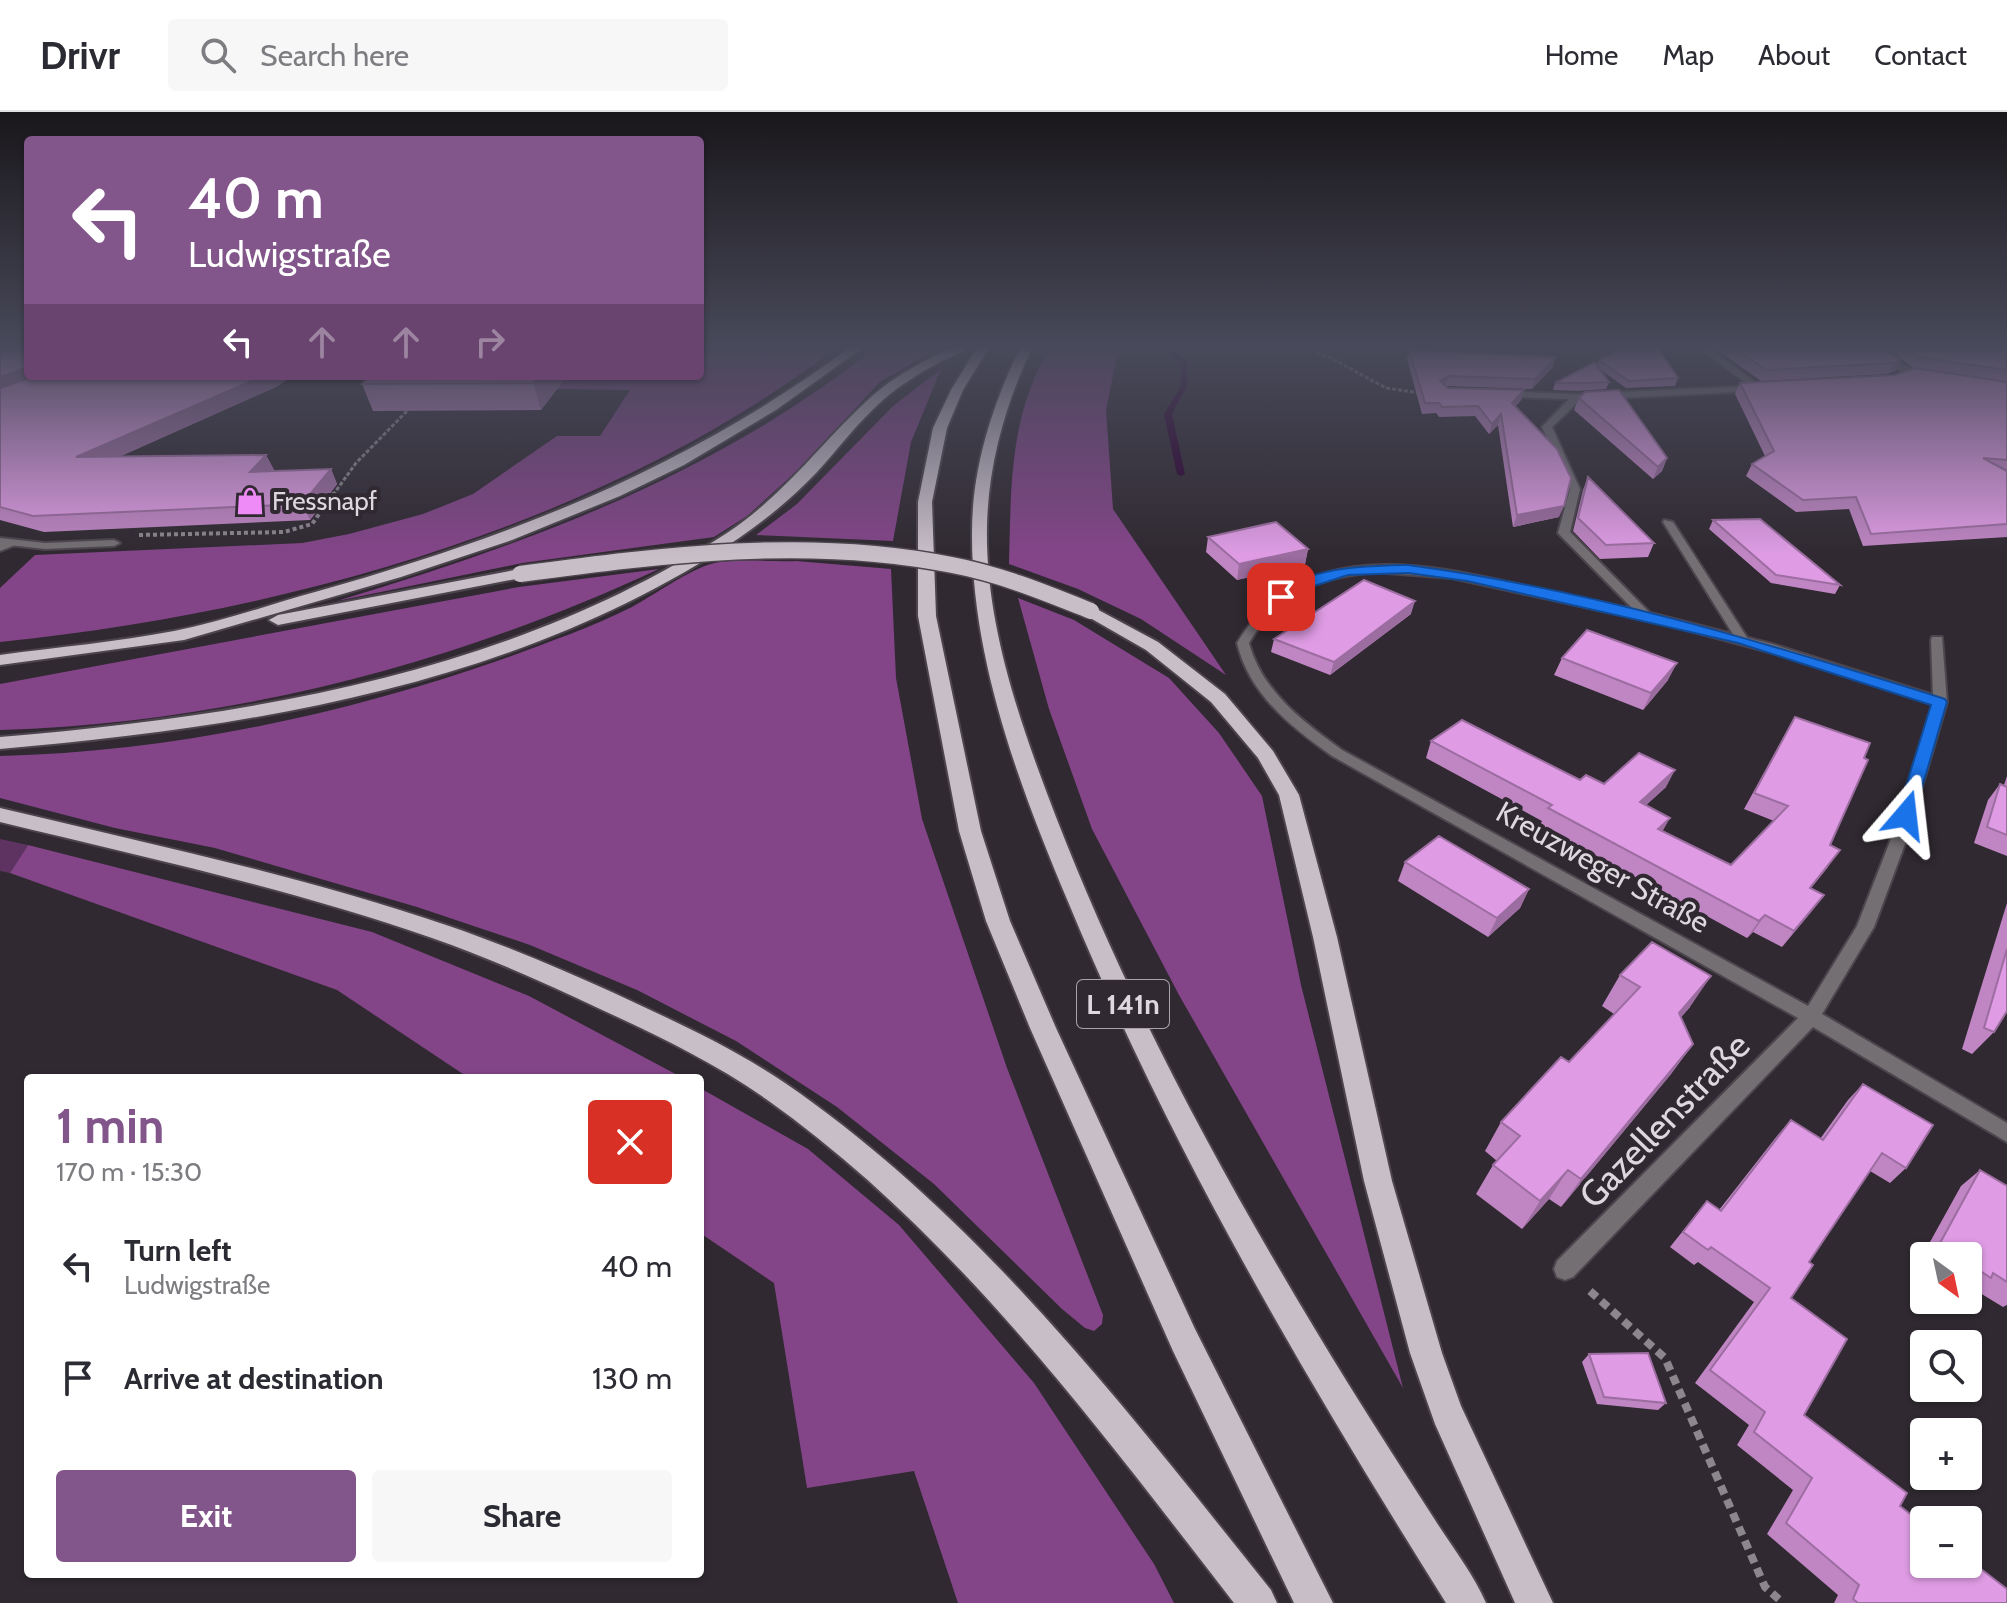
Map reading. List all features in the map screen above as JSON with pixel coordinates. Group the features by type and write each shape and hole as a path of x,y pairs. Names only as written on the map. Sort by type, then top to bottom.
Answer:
{"highway":[{"path":"170,638 470,549 611,495 681,461 759,416"},
{"path":"0,743 133,731 239,715 372,685 528,637 600,609 723,542 793,488 860,416"},
{"name":"L 141n","path":"946,416 940,428 925,502 927,616 970,831 998,921 1043,1028 1184,1340 1314,1603"},
{"name":"L 141n","path":"998,416 979,550 988,623 1035,795 1105,966 1169,1095 1287,1313 1467,1603"},
{"path":"0,660 170,638 340,610 520,574 628,558 728,549 835,549 906,557 1018,581 1091,611 1152,646 1218,698 1266,755 1289,795 1319,910 1378,1181 1426,1353 1447,1412 1534,1603"},
{"path":"0,815 137,848 411,922 547,973 655,1024 789,1101 870,1165 930,1219 1005,1296 1102,1407 1258,1603"}],"street":[{"path":"1558,416 1547,427 1575,489 1564,533 1647,617 1742,639 1940,702"},
{"path":"1668,522 1742,639"},
{"path":"4,544 114,543"},
{"name":"Kreuzweger Straße","path":"1647,617 1467,577 1408,569 1346,571 1300,586 1268,607 1254,621 1243,643 1244,654 1253,674 1305,731 1350,760 1811,1017 2007,1133"},
{"name":"Gazellenstraße","path":"1565,1269 1811,1017 1865,927 1897,844 1940,702 1937,640"}],"path":[{"path":"114,543 124,535 284,532 312,524 356,463 403,416"},
{"path":"1565,1269 1665,1358 1765,1587 1783,1603"}],"shaded area":[{"path":"613,416 735,416 650,464 547,510 440,550 331,582 221,608 110,628 0,642 0,588 35,555 302,543 349,534 423,514 473,494 557,436 600,436"},
{"path":"778,416 849,416 799,469 747,516 714,537 522,563 337,601 551,529 687,468"},
{"path":"884,416 922,416 911,442 893,541 756,535 797,504"},
{"path":"1022,416 1106,416 1113,509 1226,675 1141,619 1078,589 1009,564 1012,479"},
{"path":"796,561 891,569 896,678 922,819 1007,1068 1103,1315 1102,1324 1094,1331 1085,1328 1062,1309 934,1184 837,1107 736,1041 637,990 530,945 417,907 215,848 115,828 0,798 0,756 127,747 255,727 318,713 442,679 552,641 632,607 682,577 711,564"},
{"path":"659,569 501,634 338,683 170,715 85,725 0,730 0,684 519,587"},
{"path":"1018,598 1074,620 1169,678 1219,733 1262,796 1301,985 1403,1388 1179,995 1092,829 1049,709"},
{"path":"0,839 28,845 10,873 0,871"},
{"path":"28,845 372,932 529,996 675,1074 463,1074 337,990 10,873"},
{"path":"704,1090 808,1149 899,1225 1034,1383 1154,1564 1174,1603 958,1603 914,1471 807,1488 774,1283 704,1236"}],"building":[{"path":"0,416 172,416 76,457 266,455 250,472 331,469 302,504 33,516 0,507"},
{"path":"1485,416 1500,416 1492,424"},
{"path":"1501,416 1524,416 1557,449 1571,478 1564,506 1517,515"},
{"path":"1599,416 1637,416 1667,458 1658,467"},
{"path":"1756,416 2007,416 2007,460 1983,458 2007,471 2007,524 1871,534 1856,497 1803,500 1752,464 1774,451"},
{"path":"1588,477 1654,543 1606,545 1578,518"},
{"path":"1760,519 1840,585 1776,575 1713,520"},
{"path":"1276,522 1308,549 1239,564 1208,537"},
{"path":"1364,580 1415,601 1334,662 1274,639"},
{"path":"1587,630 1677,663 1651,693 1562,658"},
{"path":"1795,717 1870,743 1864,758 1868,760 1830,845 1840,850 1810,888 1824,895 1794,931 1765,915 1759,921 1548,808 1552,805 1431,741 1462,720 1580,780 1586,775 1604,784 1639,753 1675,770 1640,802 1670,818 1658,829 1731,865 1788,806 1754,793"},
{"path":"2000,784 2007,787 2007,835 1987,827"},
{"path":"1439,836 1529,889 1497,918 1405,862"},
{"path":"1652,942 1711,976 1679,1013 1693,1044 1581,1179 1568,1170 1540,1201 1493,1165 1520,1136 1501,1122 1561,1057 1569,1062 1640,987 1620,975"},
{"path":"2007,949 2007,1011 1994,1032 1984,1028"},
{"path":"1863,1084 1933,1125 1906,1168 1882,1153 1809,1262 1813,1265 1791,1298 1847,1339 1804,1415 1907,1493 1900,1506 1910,1514 1910,1578 1982,1578 1982,1570 2007,1589 2007,1603 1858,1603 1853,1599 1859,1585 1786,1523 1812,1478 1754,1432 1765,1412 1710,1370 1770,1288 1711,1247 1708,1250 1683,1232 1707,1201 1721,1211 1791,1120 1823,1140"},
{"path":"1980,1170 2007,1186 2007,1282 1993,1273 1991,1278 1982,1272 1982,1242 1941,1242"},
{"path":"1648,1353 1666,1403 1604,1397 1589,1354"}],"waterway":[{"path":"1168,416 1181,474"}],"place":[{"name":"Fressnapf","path":"250,501"}],"route":[{"path":"1281,597 1300,586 1346,571 1408,569 1436,572 1742,639 1940,702 1906,815"}]}
